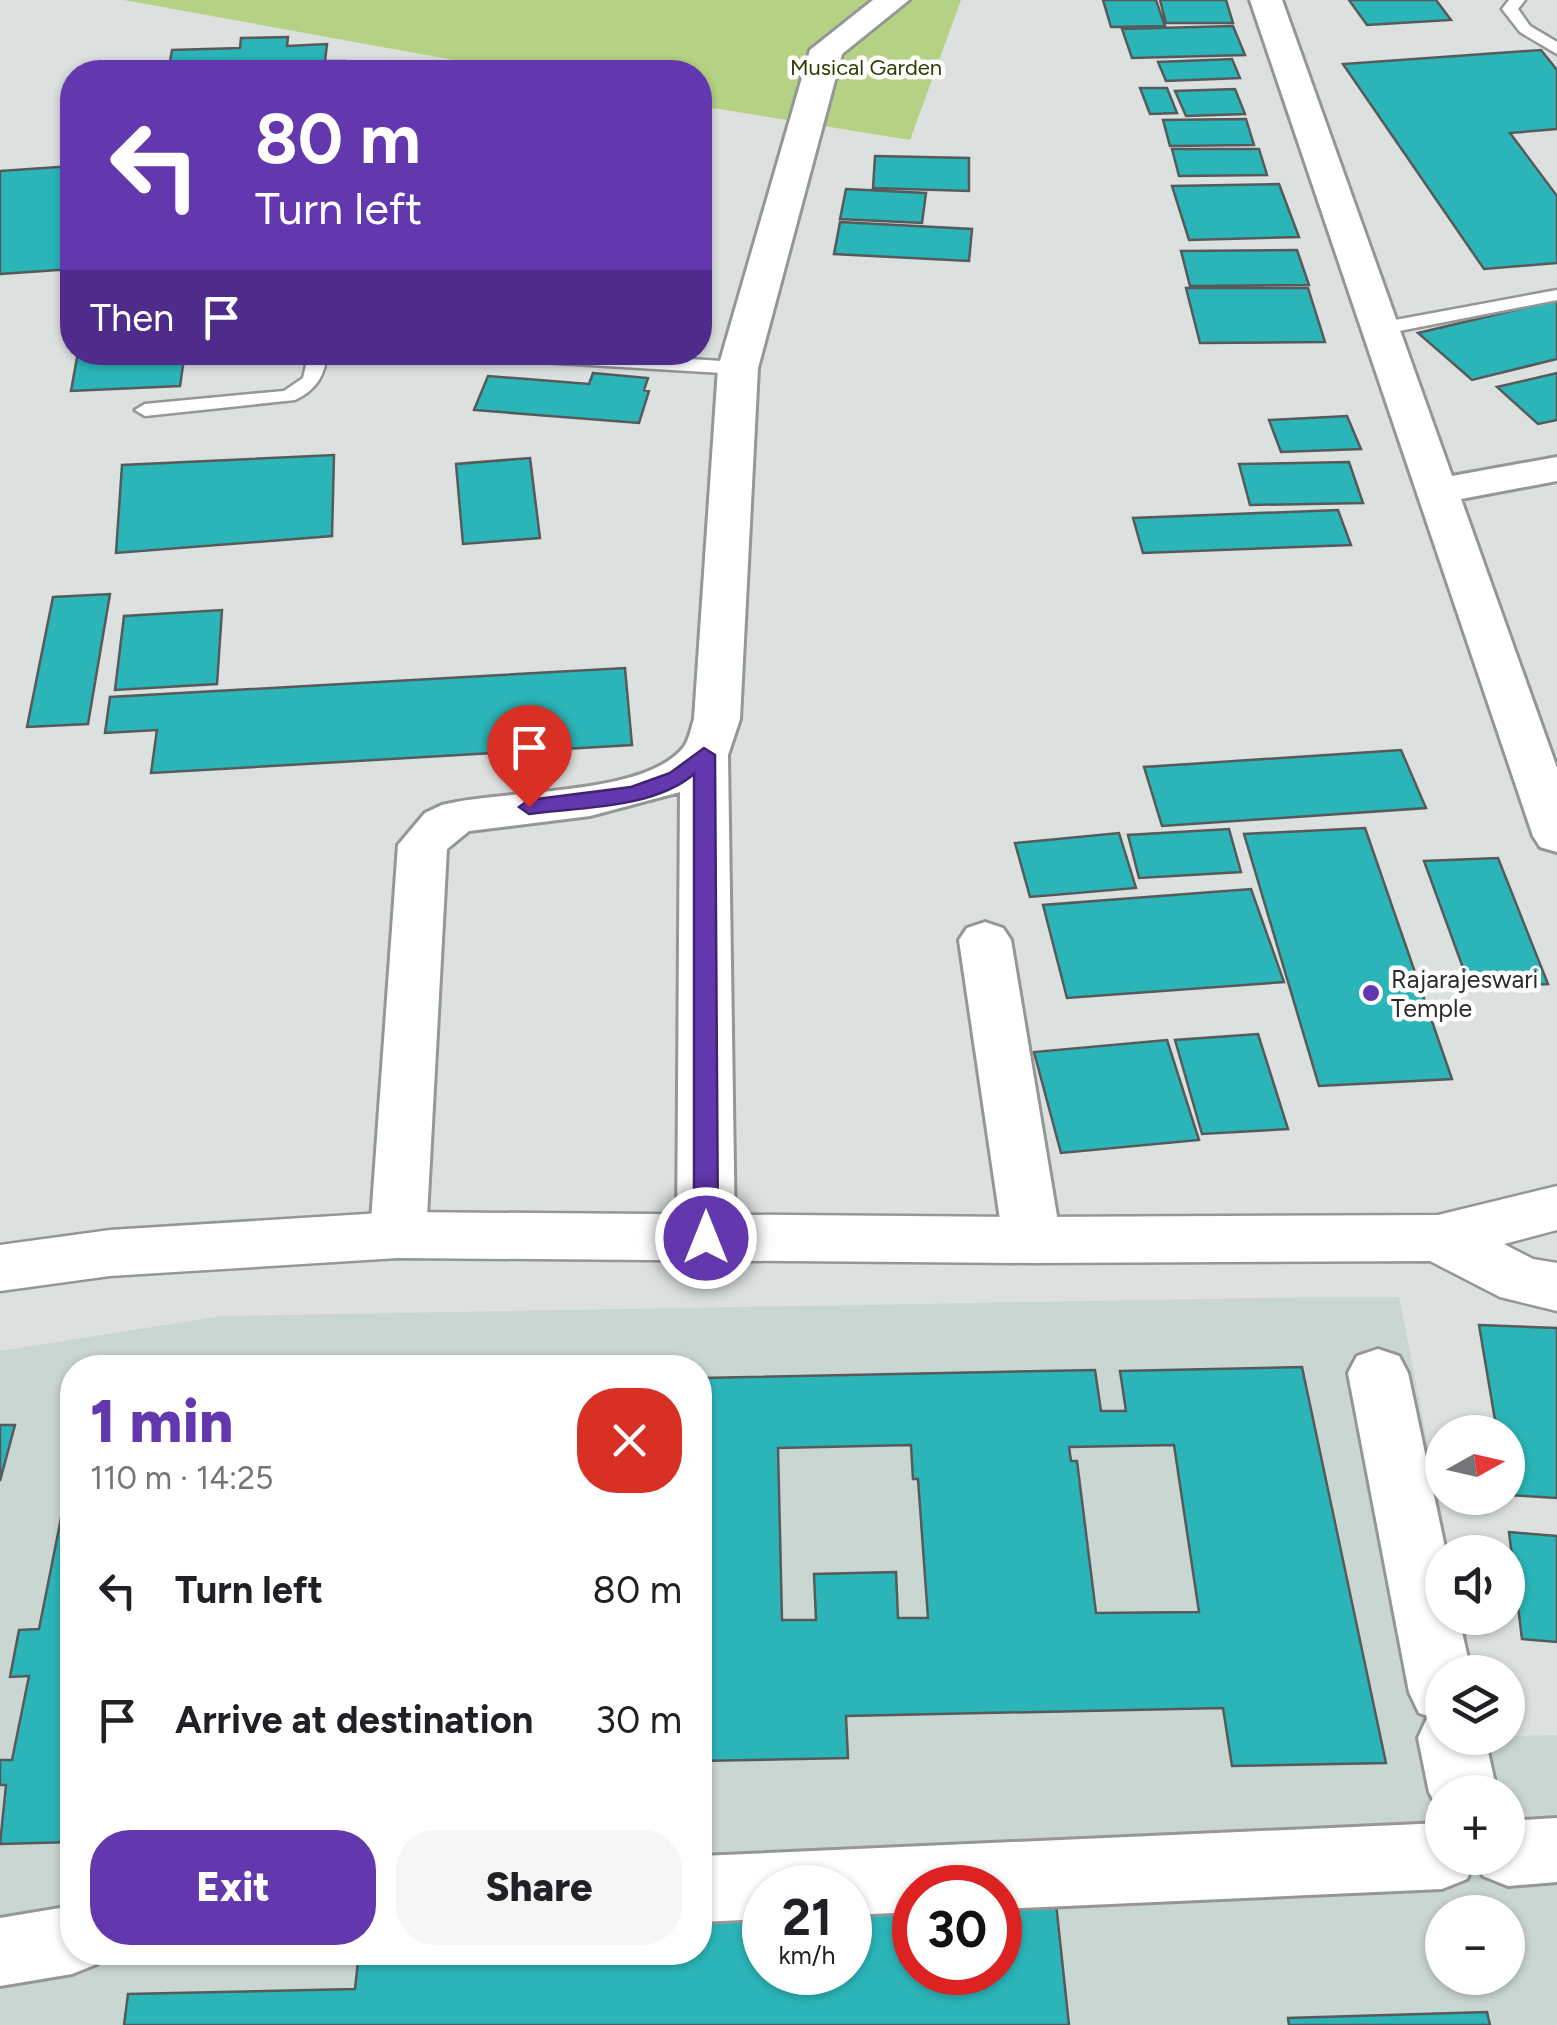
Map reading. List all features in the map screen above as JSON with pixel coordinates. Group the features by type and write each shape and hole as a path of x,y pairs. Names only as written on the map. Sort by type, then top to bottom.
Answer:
{"highway":[{"path":"0,1268 110,1253 398,1235 1032,1240 1438,1238 1557,1208"},
{"path":"1438,1238 1520,1280 1557,1288"}],"street":[{"path":"706,1238 704,755 717,719 738,368 827,50 893,0"},
{"path":"1266,0 1557,836"},
{"path":"1440,492 1557,469"},
{"path":"398,1235 423,845 442,824 459,816 634,793 677,778 704,755"},
{"path":"985,940 1032,1240"},
{"path":"1378,1373 1435,1655"},
{"path":"1525,1852 1557,1850"},
{"path":"712,1888 1425,1857"},
{"path":"0,1952 60,1942"}],"lane":[{"path":"1517,0 1510,9 1525,29 1557,48"},
{"path":"1379,329 1557,295"},
{"path":"146,410 288,396 304,389 317,375 317,365"},
{"path":"689,365 738,368"}],"shaded area":[{"path":"1399,1297 1425,1430 1425,1515 1442,1515 1446,1535 1425,1535 1425,1635 1465,1635 1470,1655 1425,1655 1425,1755 1525,1755 1525,1736 1557,1735 1557,2025 0,2025 0,1351 222,1316"}],"green space":[{"name":"Musical Garden","path":"124,0 961,0 910,140 712,108 712,60 453,60"}],"building":[{"path":"1103,0 1156,0 1165,26 1111,27"},
{"path":"1160,0 1226,0 1233,23 1166,23"},
{"path":"1349,0 1436,0 1451,20 1367,25"},
{"path":"1233,26 1245,55 1132,58 1122,29"},
{"path":"288,37 287,46 327,44 325,60 170,60 172,50 240,48 241,38"},
{"path":"1541,50 1557,70 1557,129 1510,133 1557,196 1557,263 1484,269 1343,64"},
{"path":"1232,59 1240,78 1166,81 1158,62"},
{"path":"1140,88 1167,88 1177,113 1150,114"},
{"path":"1235,89 1245,114 1186,116 1175,91"},
{"path":"1246,119 1254,145 1170,146 1163,120"},
{"path":"1172,149 1259,149 1267,175 1179,176"},
{"path":"875,156 969,158 969,191 873,188"},
{"path":"60,167 60,270 0,274 0,171"},
{"path":"1279,184 1299,237 1189,240 1172,186"},
{"path":"846,189 926,193 922,223 840,219"},
{"path":"840,222 972,229 969,261 834,254"},
{"path":"1297,250 1309,285 1190,286 1181,251"},
{"path":"1186,288 1308,288 1325,342 1200,343"},
{"path":"1557,300 1557,359 1472,380 1418,333"},
{"path":"76,365 183,365 180,386 71,391"},
{"path":"593,373 648,378 644,390 649,391 639,423 474,410 488,376 589,384"},
{"path":"1557,373 1557,420 1538,424 1497,387"},
{"path":"1347,416 1361,449 1281,452 1269,420"},
{"path":"334,455 332,536 116,553 122,465"},
{"path":"530,458 540,538 463,544 456,464"},
{"path":"1349,462 1363,503 1250,505 1239,464"},
{"path":"1338,510 1351,545 1143,553 1133,518"},
{"path":"110,594 88,724 27,727 53,597"},
{"path":"222,610 217,684 115,690 124,616"},
{"path":"625,668 632,745 151,773 157,730 105,733 110,697"},
{"path":"1401,750 1426,808 1162,826 1144,767"},
{"path":"1365,828 1452,1079 1319,1086 1244,834"},
{"path":"1229,829 1241,872 1139,878 1128,835"},
{"path":"1119,833 1136,888 1030,897 1015,843"},
{"path":"1498,858 1548,984 1470,987 1424,861"},
{"path":"1251,889 1284,982 1067,998 1043,905"},
{"path":"1258,1034 1288,1129 1202,1134 1175,1040"},
{"path":"1167,1040 1199,1140 1061,1153 1034,1052"},
{"path":"1479,1325 1557,1328 1557,1498 1525,1496 1525,1415 1494,1415"},
{"path":"1302,1367 1386,1763 1232,1766 1223,1708 846,1716 848,1758 712,1761 712,1378 1095,1370 1101,1411 1126,1411 1120,1371","holes":["911,1445 913,1479 918,1479 928,1618 898,1618 896,1572 814,1574 816,1620 782,1620 778,1448","1174,1445 1199,1612 1096,1613 1077,1461 1071,1461 1069,1447"]},
{"path":"0,1425 15,1425 0,1481"},
{"path":"60,1523 60,1842 0,1844 6,1785 0,1785 0,1760 12,1760 29,1676 10,1677 19,1630 39,1629"},
{"path":"1509,1532 1557,1536 1557,1642 1522,1639 1525,1535"},
{"path":"872,1884 892,1895 892,1995 1022,1995 1022,1904 1056,1903 1069,2025 124,2025 128,1994 355,1989 358,1965 712,1965 712,1903 742,1895 742,1995 872,1995"},
{"path":"1487,2012 1490,2025 1289,2025 1288,2018"}],"place":[{"name":"Rajarajeswari Temple","path":"1371,993"}],"route":[{"path":"529,807 634,793 677,778 704,755 706,1238"}]}
